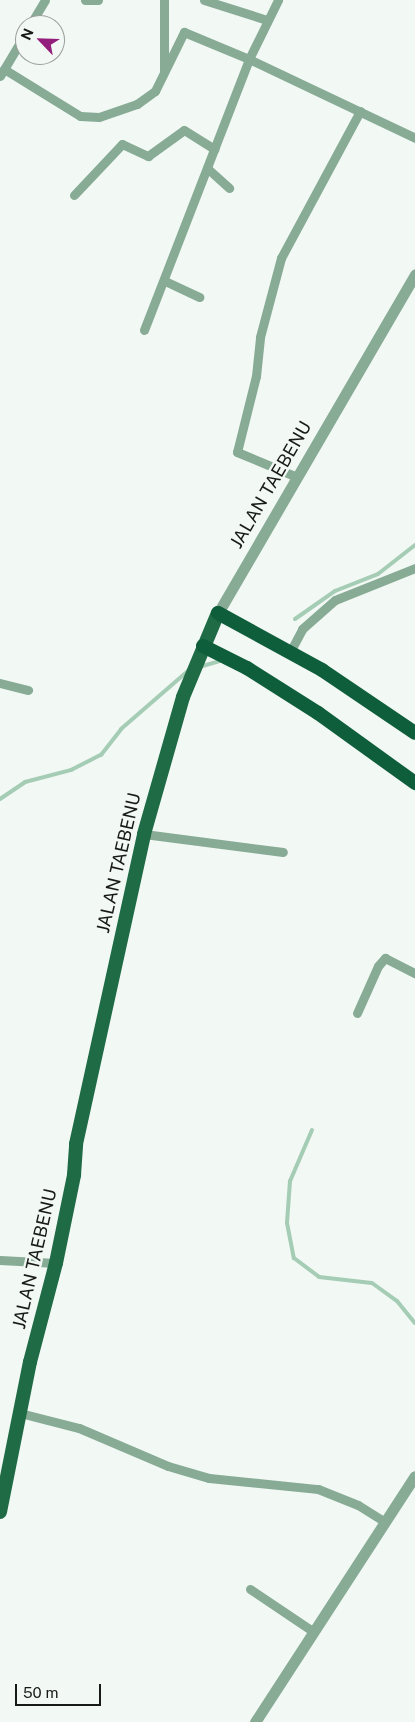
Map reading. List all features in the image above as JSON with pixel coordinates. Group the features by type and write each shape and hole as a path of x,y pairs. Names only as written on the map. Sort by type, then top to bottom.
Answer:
{"highway":[{"path":"218,613 290,652 355,691 415,733"},
{"path":"203,646 247,668 318,713 415,783"}],"main road":[{"name":"JALAN TAEBENU","path":"0,1512 20,1414 56,1263 74,1175 76,1144 144,834 183,697 196,660 218,613"}],"street":[{"path":"36,15 46,0"},
{"path":"85,0 98,0"},
{"path":"164,0 164,74"},
{"path":"204,0 266,20"},
{"path":"144,330 165,281 250,59 266,20 278,0"},
{"path":"15,51 2,72 73,112 89,117 119,112 146,99 164,74 184,32 250,59 415,138"},
{"path":"297,477 237,452 256,376 260,337 281,258 360,111"},
{"path":"74,195 122,144 148,156 184,130 214,149"},
{"path":"207,168 229,188"},
{"name":"JALAN TAEBENU","path":"218,613 415,274"},
{"path":"165,281 199,297"},
{"path":"290,652 302,629 335,600 415,568"},
{"path":"0,683 28,690"},
{"path":"144,834 282,852"},
{"path":"357,1013 378,966 385,958 415,974"},
{"path":"0,1260 56,1263"},
{"path":"20,1414 79,1428 168,1466 209,1478 318,1489 358,1505 385,1522"},
{"path":"255,1722 415,1476"},
{"path":"250,1589 314,1632"}],"waterway":[{"path":"295,619 335,591 378,574 415,545"},
{"path":"199,667 223,660"},
{"path":"0,799 25,782 71,770 101,755 121,729 189,670"},
{"path":"312,1130 290,1181 287,1223 294,1258 319,1277 372,1283 397,1301 415,1323"}]}
